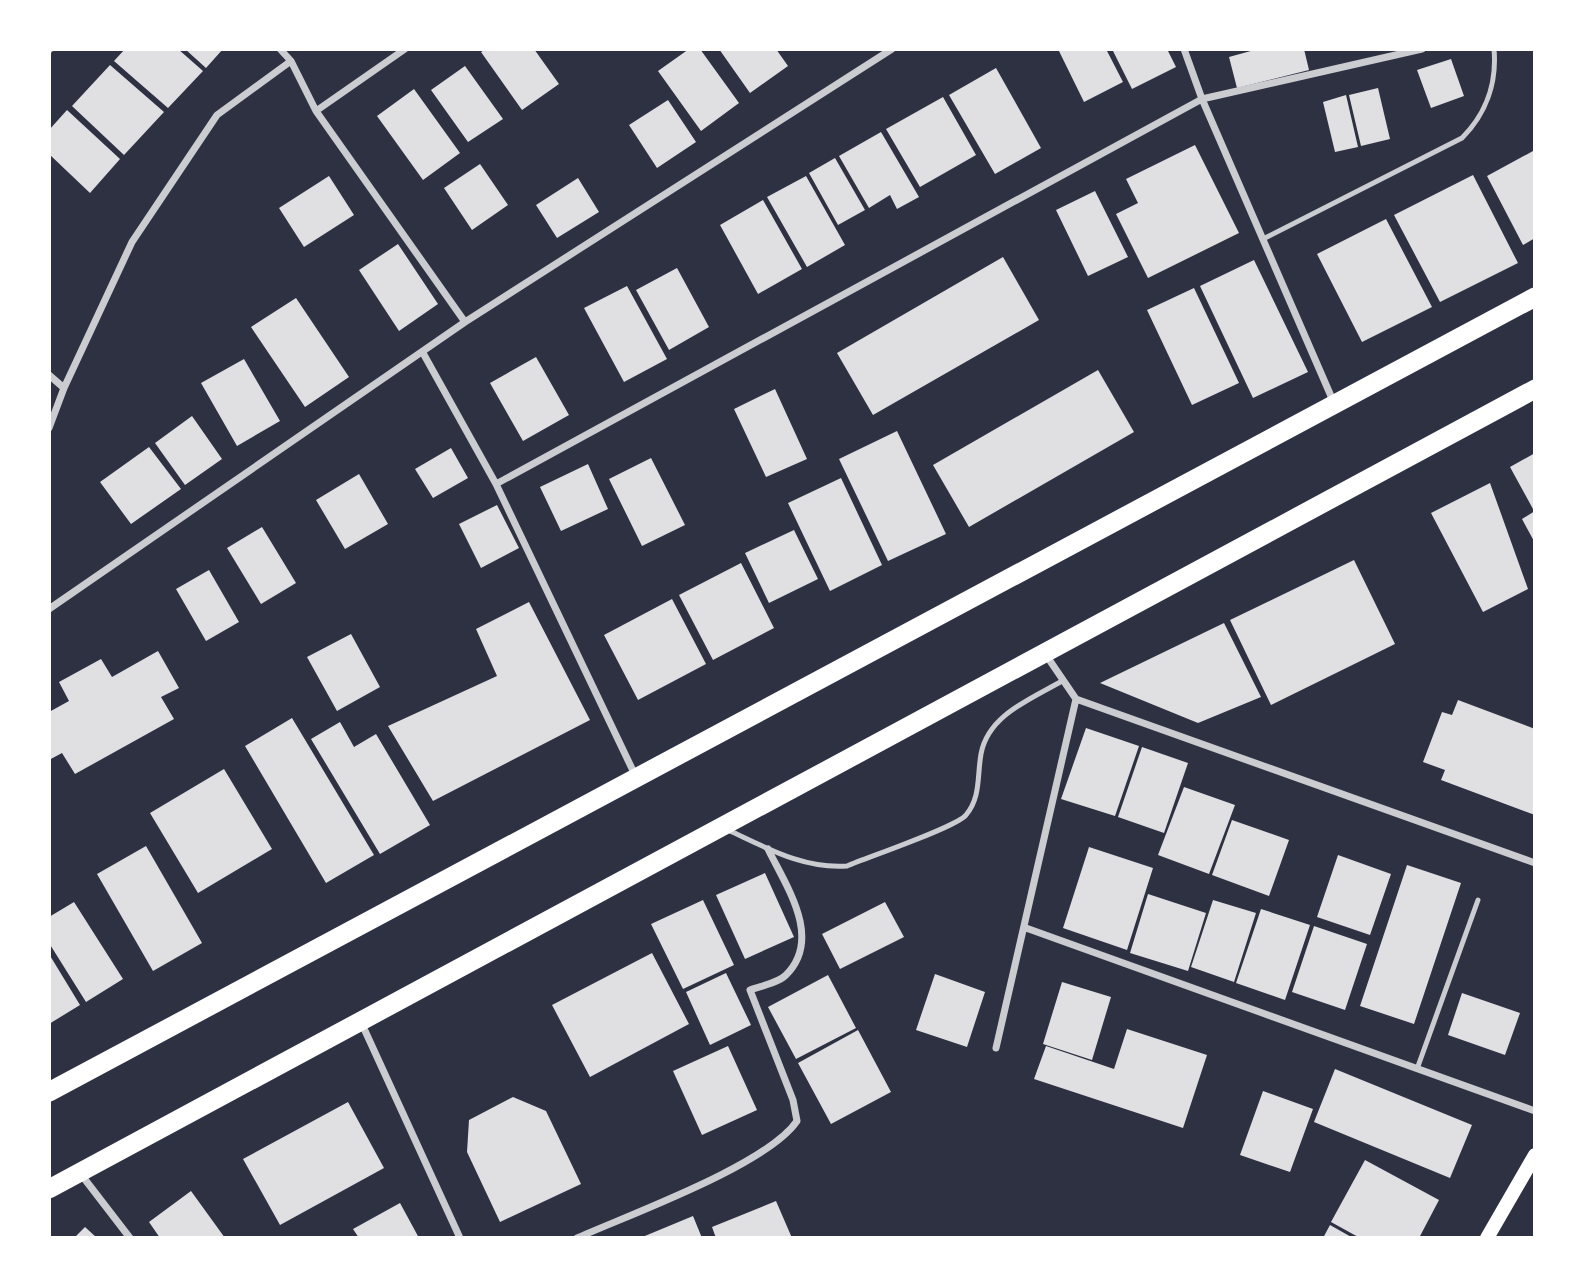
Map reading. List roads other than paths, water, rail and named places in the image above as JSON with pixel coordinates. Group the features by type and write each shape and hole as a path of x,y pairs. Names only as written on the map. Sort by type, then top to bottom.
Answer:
{"highway":[{"path":"49,1093 1535,297"},
{"path":"49,1189 1535,389"}],"main road":[{"path":"1487,1238 1535,1156"}],"street":[{"path":"280,49 291,61 316,111 465,322"},
{"path":"316,111 405,49"},
{"path":"49,609 465,322 892,49"},
{"path":"1184,49 1202,99 1335,404"},
{"path":"496,484 1202,99 1422,49"},
{"path":"49,428 64,388 132,242 217,115 291,61"},
{"path":"423,353 496,484 636,777"},
{"path":"49,375 64,388"},
{"path":"1044,652 1076,699 1535,863"},
{"path":"996,1048 1026,928 1076,699"},
{"path":"578,1238 759,1156 787,1136 797,1121 793,1100 750,990 785,977 802,953 801,917 768,849"},
{"path":"1026,928 1535,1111"},
{"path":"360,1021 460,1238"},
{"path":"79,1173 130,1238"}],"lane":[{"path":"1263,239 1462,138 1482,115 1488,100 1494,49"},
{"path":"719,826 808,865 847,866 964,818 976,800 981,753 988,732 1003,716 1062,681"},
{"path":"1417,1069 1478,900"}]}
